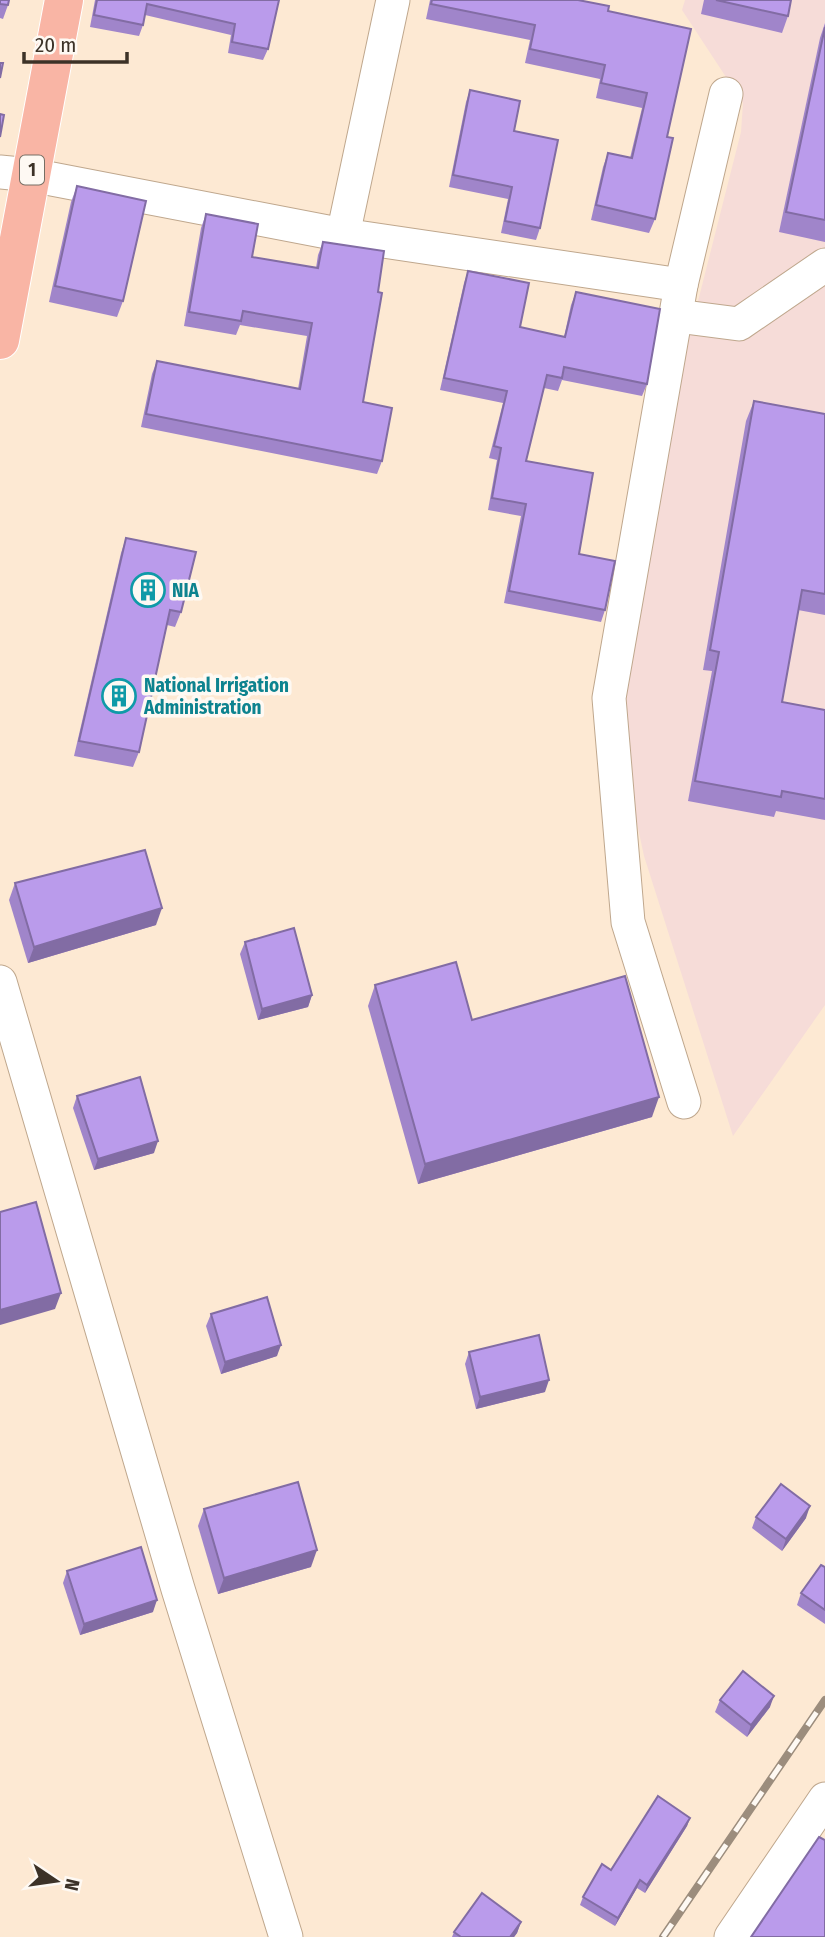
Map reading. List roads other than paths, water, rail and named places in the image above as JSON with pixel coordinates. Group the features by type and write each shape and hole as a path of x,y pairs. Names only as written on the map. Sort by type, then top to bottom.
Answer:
{"highway":[{"name":"1","path":"0,340 15,173 64,0"}],"street":[{"path":"343,235 393,0"},
{"path":"684,1102 628,922 608,698 679,301 726,94"},
{"path":"15,173 679,301 739,324 825,265"},
{"path":"0,982 174,1576 286,1937"},
{"path":"732,1937 825,1799"}],"railway":[{"path":"663,1937 825,1700"}],"place":[{"name":"NIA","path":"148,590"},
{"name":"National Irrigation Administration","path":"119,696"}]}
